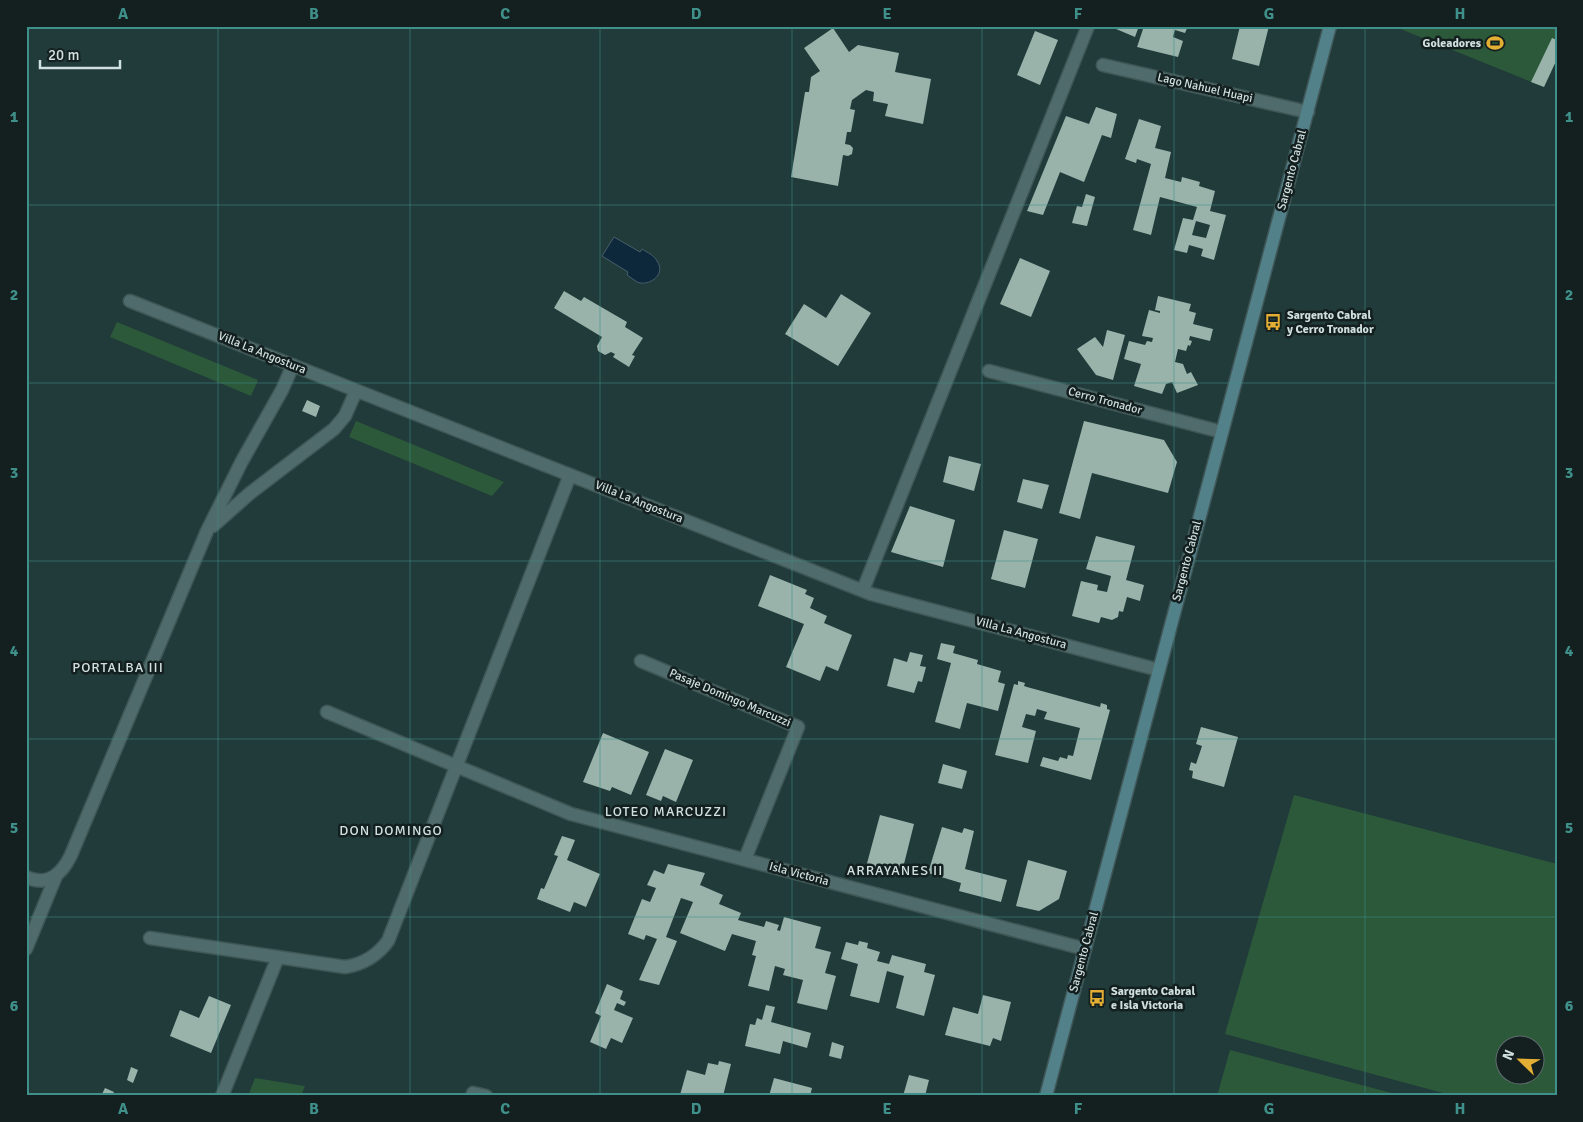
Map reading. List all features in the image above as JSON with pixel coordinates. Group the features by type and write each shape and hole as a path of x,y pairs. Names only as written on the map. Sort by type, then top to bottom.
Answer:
{"main road":[{"name":"Sargento Cabral","path":"1046,1096 1330,26"}],"street":[{"path":"863,590 1088,26"},
{"name":"Lago Nahuel Huapi","path":"1103,65 1308,112"},
{"name":"Villa La Angostura","path":"130,301 863,590 1159,670"},
{"path":"26,878 42,881 56,876 62,872 71,855 207,531 242,462 282,390 293,365"},
{"name":"Cerro Tronador","path":"989,371 1222,432"},
{"path":"207,531 249,494 334,429 345,416 356,391"},
{"path":"150,938 345,967 370,959 382,950 388,941 570,475"},
{"name":"Pasaje Domingo Marcuzzi","path":"641,660 798,727 744,860"},
{"name":"Isla Victoria","path":"327,712 571,814 1085,949"},
{"path":"26,949 56,876"},
{"path":"222,1096 278,957"}],"green space":[{"name":"Goleadores","path":"1393,26 1557,26 1557,59 1544,87"},
{"path":"117,322 258,380 251,396 110,337"},
{"path":"356,421 504,482 492,496 349,437"},
{"path":"1294,795 1557,864 1557,1096 1454,1096 1225,1034"},
{"path":"1230,1050 1403,1096 1217,1096"},
{"path":"255,1078 305,1086 301,1096 248,1096"}],"water":[{"path":"614,237 640,252 642,249 654,257 660,271 655,279 646,283 637,282 627,275 628,272 602,256"}],"building":[{"path":"1109,26 1139,26 1135,37"},
{"path":"1144,26 1188,26 1185,33 1175,30 1173,37 1183,41 1178,57 1137,47"},
{"path":"1240,26 1269,26 1259,66 1232,59"},
{"path":"833,28 849,52 858,45 899,53 895,72 931,79 923,124 885,116 888,104 873,101 874,92 866,90 852,100 850,109 855,110 851,132 847,132 845,144 853,148 852,154 848,156 843,155 838,186 791,177 805,92 809,92 811,77 820,71 804,48"},
{"path":"1035,31 1058,40 1040,85 1017,75"},
{"path":"1552,38 1557,40 1557,59 1544,87 1531,82"},
{"path":"1096,107 1117,114 1111,138 1102,135 1084,182 1060,172 1043,215 1027,211 1066,116 1089,124"},
{"path":"1139,119 1161,126 1155,148 1171,152 1165,178 1181,182 1182,177 1200,182 1199,186 1215,191 1210,211 1226,215 1214,260 1201,256 1203,249 1189,245 1187,253 1174,250 1183,218 1193,220 1197,207 1160,197 1151,235 1133,230 1151,164 1137,159 1136,163 1125,159","holes":["1196,221 1210,225 1206,238 1192,235"]},
{"path":"1086,194 1095,197 1087,226 1072,223 1077,206 1082,207"},
{"path":"1020,258 1050,271 1031,317 1000,304"},
{"path":"564,291 581,301 584,297 627,322 625,327 643,338 632,355 635,356 629,367 613,357 615,354 611,352 605,355 598,351 597,346 602,337 554,308"},
{"path":"841,294 871,313 838,366 785,334 804,304 826,318"},
{"path":"1158,296 1191,304 1189,311 1196,313 1193,324 1213,329 1210,341 1190,336 1189,340 1192,341 1186,351 1178,349 1175,362 1183,364 1187,374 1191,372 1198,385 1177,393 1172,382 1166,384 1162,394 1134,386 1141,364 1124,359 1129,341 1145,345 1147,341 1152,342 1153,338 1142,336 1149,310 1160,313 1160,311 1155,310"},
{"path":"1107,330 1125,335 1113,380 1096,375 1077,349 1095,337 1103,347"},
{"path":"307,400 320,406 316,417 302,411"},
{"path":"1084,421 1164,440 1177,462 1168,493 1092,473 1080,519 1059,513"},
{"path":"949,456 981,464 974,491 943,482"},
{"path":"1023,479 1049,485 1042,509 1017,502"},
{"path":"910,506 955,520 943,567 891,552"},
{"path":"1004,530 1038,539 1025,588 991,579"},
{"path":"1096,536 1135,546 1126,580 1144,585 1140,601 1127,597 1123,612 1119,611 1118,617 1112,620 1101,617 1099,623 1072,616 1081,581 1098,585 1097,590 1107,592 1111,576 1086,569"},
{"path":"770,575 807,590 805,594 814,598 810,608 827,616 824,623 852,635 838,671 826,666 820,681 786,667 804,624 758,606"},
{"path":"941,643 955,646 953,653 978,660 977,664 1001,671 998,682 1005,684 998,711 967,703 960,729 935,722 951,663 937,659"},
{"path":"910,652 923,655 920,666 926,667 922,682 918,681 914,693 887,686 894,658 907,662"},
{"path":"1018,681 1025,683 1024,686 1027,687 1100,707 1101,703 1107,705 1107,709 1110,710 1091,780 1040,766 1043,757 1058,761 1060,757 1067,759 1068,755 1073,756 1080,728 1044,719 1047,712 1037,709 1035,716 1026,714 1022,727 1036,731 1028,763 995,755 1014,684 1018,685"},
{"path":"1201,727 1238,737 1224,787 1192,778 1193,771 1189,770 1191,762 1196,764 1202,746 1196,744"},
{"path":"603,733 649,752 631,795 612,787 610,791 583,782"},
{"path":"665,749 693,760 676,802 663,796 661,801 646,795"},
{"path":"943,764 967,771 962,789 938,783"},
{"path":"880,815 914,824 901,876 866,867"},
{"path":"942,827 962,833 964,828 974,831 965,869 1007,880 1001,902 959,891 961,883 928,873"},
{"path":"562,836 575,840 567,860 600,874 586,907 574,902 570,912 537,899 541,888 544,889 558,856 554,855"},
{"path":"1028,860 1067,871 1059,899 1039,911 1016,906"},
{"path":"668,864 705,873 700,885 723,895 719,904 741,913 738,920 764,927 766,921 779,925 777,930 780,931 784,917 821,927 815,948 831,952 825,973 836,976 827,1010 797,1003 803,980 783,975 785,969 775,966 769,991 748,986 756,956 752,955 756,941 732,934 725,951 680,933 693,902 681,898 666,937 677,941 659,985 639,980 657,939 646,935 644,940 628,934 642,899 650,902 656,888 647,885 654,870 664,874"},
{"path":"859,941 868,943 867,948 880,952 877,961 889,964 892,955 926,964 924,972 935,975 924,1016 896,1008 904,976 887,971 879,1003 850,996 858,964 841,959 846,942 858,945"},
{"path":"607,984 623,991 620,999 626,1002 624,1006 617,1003 614,1010 633,1018 622,1043 611,1038 606,1049 590,1042 601,1016 595,1013"},
{"path":"983,995 1011,1002 1001,1041 993,1038 990,1046 945,1035 953,1007 978,1014"},
{"path":"209,996 231,1005 211,1053 170,1036 180,1010 199,1018"},
{"path":"766,1005 775,1007 771,1022 811,1033 807,1048 783,1041 780,1054 745,1046 750,1024 755,1025 757,1018 762,1020"},
{"path":"832,1042 844,1046 841,1059 829,1056"},
{"path":"719,1061 731,1064 723,1096 680,1095 687,1070 705,1075 708,1063 718,1065"},
{"path":"131,1067 138,1070 133,1083 127,1080"},
{"path":"909,1075 929,1080 925,1096 903,1096"},
{"path":"774,1078 812,1088 810,1096 769,1096"},
{"path":"105,1088 114,1092 112,1096 101,1096"}],"place":[{"name":"Goleadores","path":"1495,43"},
{"name":"Sargento Cabral y Cerro Tronador","path":"1273,322"},
{"name":"Sargento Cabral e Isla Victoria","path":"1097,998"}],"district":[{"name":"PORTALBA III","path":"118,667"},
{"name":"LOTEO MARCUZZI","path":"666,811"},
{"name":"DON DOMINGO","path":"391,830"},
{"name":"ARRAYANES II","path":"895,870"}]}
